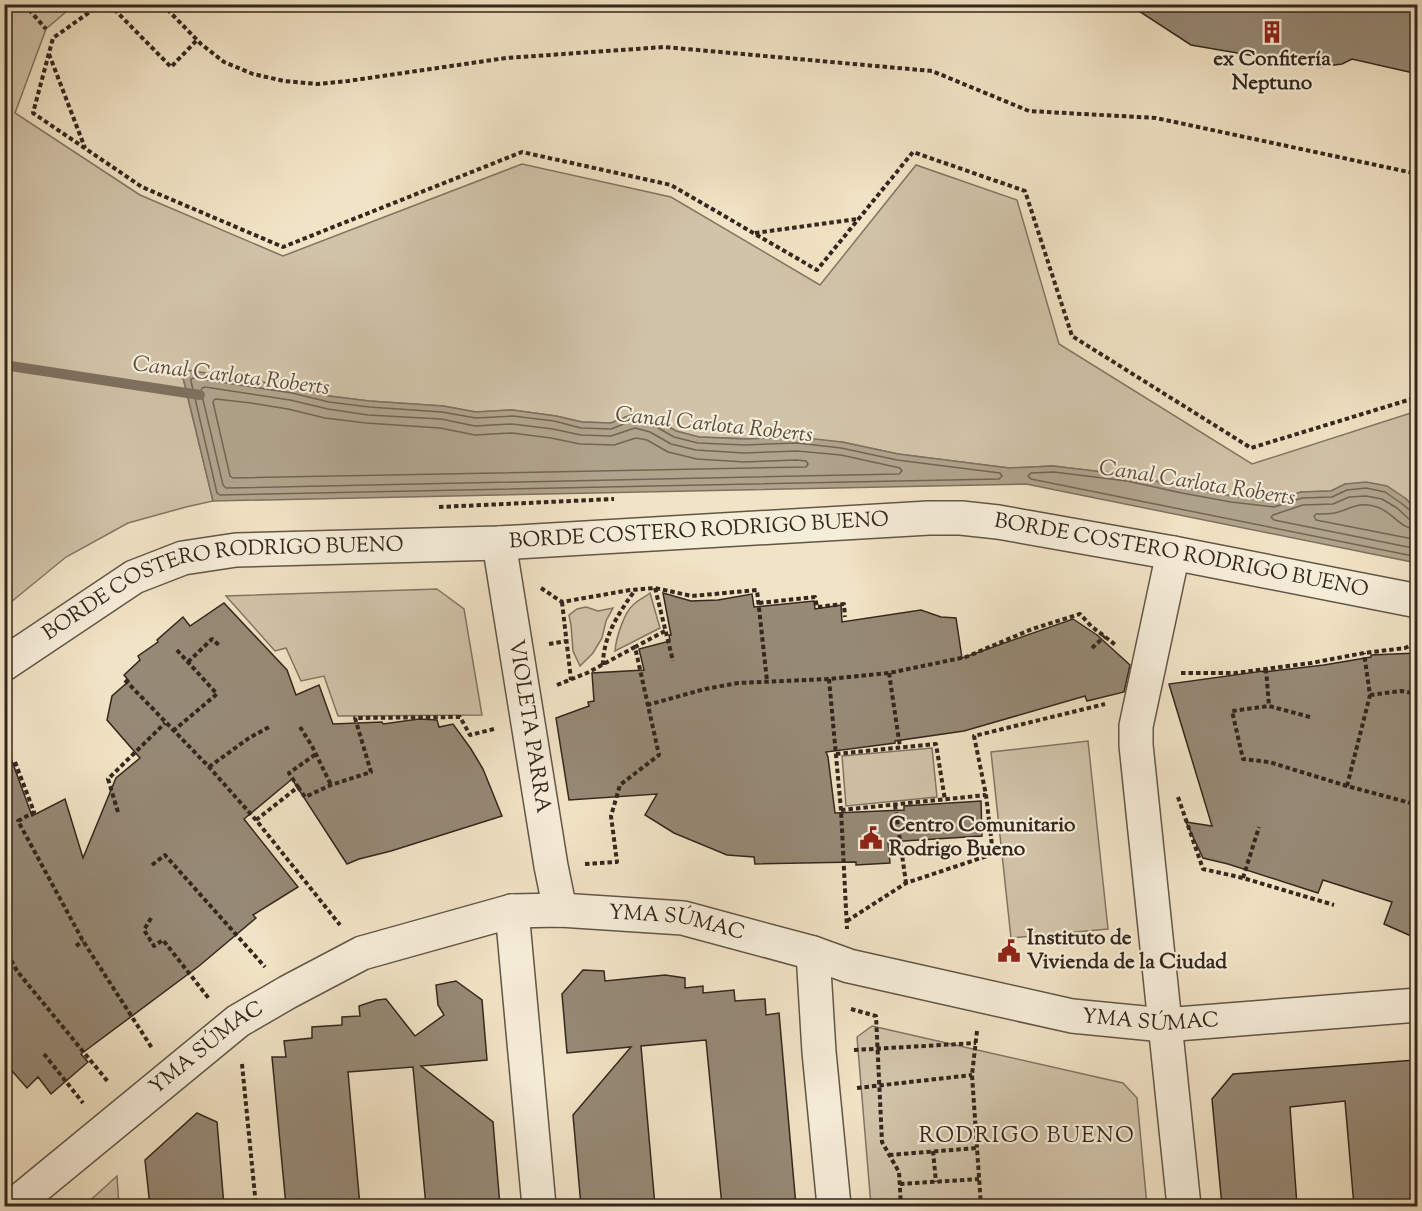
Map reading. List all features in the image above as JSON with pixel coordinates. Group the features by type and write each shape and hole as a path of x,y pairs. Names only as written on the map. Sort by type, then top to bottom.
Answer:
{"street":[{"name":"BORDE COSTERO RODRIGO BUENO","path":"4,664 134,577 183,558 236,550 500,552 917,518 961,518 998,522 1173,553 1418,601"},
{"name":"VIOLETA PARRA","path":"500,552 560,910"},
{"path":"1173,553 1136,726 1136,745 1184,1206"},
{"name":"YMA SÚMAC","path":"13,1206 234,1024 288,992 363,953 512,911 560,910 683,918 813,953 849,966 1072,1016 1164,1025 1418,1005"},
{"path":"512,911 539,1206"},
{"path":"813,953 819,1052 834,1206"}],"path":[{"path":"24,4 46,29"},
{"path":"101,4 53,38 33,113 142,187 284,247 522,152 671,184 817,270 913,152 1025,191 1072,336 1251,448 1418,397"},
{"path":"109,4 171,67 197,40"},
{"path":"162,4 197,40 224,62 253,74 284,81 317,84 506,58 664,47 932,71 1029,111 1156,118 1418,174"},
{"path":"49,53 85,149"},
{"path":"754,233 858,219"},
{"path":"500,552 562,602 571,680"},
{"path":"562,602 635,589 655,588 692,596 757,590 767,681"},
{"path":"655,588 673,661"},
{"path":"603,665 606,639 635,589"},
{"path":"759,603 815,597 817,607 844,604 845,617"},
{"path":"647,705 705,689 738,683 829,679 890,673 966,657 1032,629 1080,614 1105,636 1146,683"},
{"path":"551,866 617,862 611,816 620,785 659,755 634,647 665,631"},
{"path":"1092,648 1105,636"},
{"path":"188,662 212,639 220,646"},
{"path":"847,921 906,883 993,854 986,795 974,736 1146,683 1311,663 1418,644"},
{"path":"173,731 217,694 176,649"},
{"path":"1347,786 1370,695 1364,653"},
{"path":"1266,669 1269,706"},
{"path":"890,673 900,747"},
{"path":"829,679 841,810 849,966"},
{"path":"125,680 209,767 256,820 363,953"},
{"path":"1370,695 1401,691 1418,694"},
{"path":"1310,717 1269,706 1232,711 1243,759 1269,762 1418,805"},
{"path":"316,754 289,773 305,797 331,785 371,772 355,718 460,717 470,735"},
{"path":"118,812 108,779 165,723"},
{"path":"209,767 249,738 271,726"},
{"path":"300,727 331,785"},
{"path":"836,754 936,744 945,800"},
{"path":"15,762 34,812 18,821 83,941 171,1076"},
{"path":"256,820 298,787"},
{"path":"841,810 986,795"},
{"path":"895,805 906,883"},
{"path":"1243,878 1259,827"},
{"path":"152,865 165,855 288,992"},
{"path":"1203,869 1334,904"},
{"path":"152,918 144,930 154,946 163,940 234,1024 256,1206"},
{"path":"76,945 83,941"},
{"path":"4,947 17,972 131,1109"},
{"path":"981,995 972,1075 981,1206"},
{"path":"816,999 876,1016 882,1142 899,1172 901,1206"},
{"path":"819,1052 976,1043"},
{"path":"44,1054 106,1130"},
{"path":"823,1091 972,1075"},
{"path":"889,1155 977,1148"},
{"path":"933,1151 936,1182"},
{"path":"900,1184 980,1179"}],"shaded area":[{"path":"5,5 74,5 46,29 15,113 140,195 283,256 522,164 671,197 820,285 916,165 1017,200 1059,344 1252,464 1417,411 1417,510 1405,498 1345,484 1331,491 1301,492 1275,501 1232,496 1128,475 1053,466 1009,468 898,454 842,442 699,437 676,431 655,419 633,414 611,423 582,422 512,410 476,412 443,406 329,396 293,387 181,370 213,501 128,523 66,557 5,607"},
{"path":"437,589 464,609 482,715 338,716 324,676 301,681 286,648 275,651 226,596"},
{"path":"650,593 660,628 615,651 619,633 630,609"},
{"path":"586,607 598,611 613,608 606,621 602,638 593,653 580,666 573,651 569,615 577,609"},
{"path":"1088,741 1108,929 1011,938 991,752"},
{"path":"932,748 937,797 846,806 842,756"},
{"path":"872,1026 1123,1083 1137,1098 1147,1206 871,1206 857,1037"},
{"path":"117,1176 119,1206 84,1206"}],"water":[{"path":"181,369 293,387 329,396 443,406 476,412 512,410 582,422 611,423 633,414 655,419 676,431 699,437 745,439 797,437 842,442 898,454 1009,468 1053,466 1128,475 1232,496 1274,501 1301,492 1331,491 1345,484 1366,482 1387,486 1405,498 1417,510 1417,563 1026,484 213,501"}],"building":[{"name":"ex Confitería Neptuno","path":"1128,4 1418,4 1418,74 1352,59 1342,64 1319,67 1191,45"},
{"path":"663,593 691,601 718,600 752,594 754,607 814,601 815,609 841,605 842,622 921,610 941,617 956,618 962,658 1073,619 1097,635 1130,665 1124,692 1087,701 1085,696 964,731 826,752 835,813 904,810 904,806 981,801 982,836 888,842 890,863 755,864 754,857 727,855 674,833 645,815 657,794 569,800 556,718 589,706 588,702 594,701 592,673 644,670 639,649 670,641 669,635 671,635"},
{"path":"224,603 287,670 296,695 319,685 333,724 382,722 383,724 419,719 437,720 439,727 453,724 483,769 502,816 347,864 292,779 244,819 298,887 253,915 256,918 199,966 81,1054 88,1062 51,1094 38,1077 27,1088 4,1062 4,750 8,750 32,816 65,799 83,858 116,778 140,758 107,720 112,696 129,681 124,675 140,660 138,656 158,642 157,640 183,617 190,626"},
{"path":"1418,653 1418,939 1384,924 1392,902 1323,880 1318,893 1203,858 1186,822 1212,826 1169,684 1324,665 1371,657 1371,655"},
{"path":"583,970 604,971 605,981 665,975 685,978 685,988 703,986 703,993 734,990 735,1001 765,999 766,1015 779,1013 796,1206 722,1206 706,1040 641,1046 655,1206 581,1206 573,1115 631,1047 567,1053 562,994"},
{"path":"456,981 482,1000 487,1060 421,1066 493,1122 500,1206 426,1206 413,1067 348,1072 360,1206 286,1206 272,1057 286,1057 284,1041 312,1038 312,1027 342,1025 342,1017 360,1016 359,1006 386,999 415,1036 444,1015 438,1005 436,985"},
{"path":"1415,1060 1418,1088 1418,1206 1354,1206 1345,1101 1290,1107 1297,1206 1222,1206 1212,1099 1233,1074"},
{"path":"197,1113 217,1122 224,1206 150,1206 145,1160"}],"waterway":[{"name":"Canal Carlota Roberts","path":"4,365 200,395"}],"place":[{"name":"ex Confitería Neptuno","path":"1272,32"},
{"name":"Centro Comunitario Rodrigo Bueno","path":"871,838"},
{"name":"Instituto de Vivienda de la Ciudad","path":"1009,951"}],"district":[{"name":"RODRIGO BUENO","path":"1027,1137"}]}
